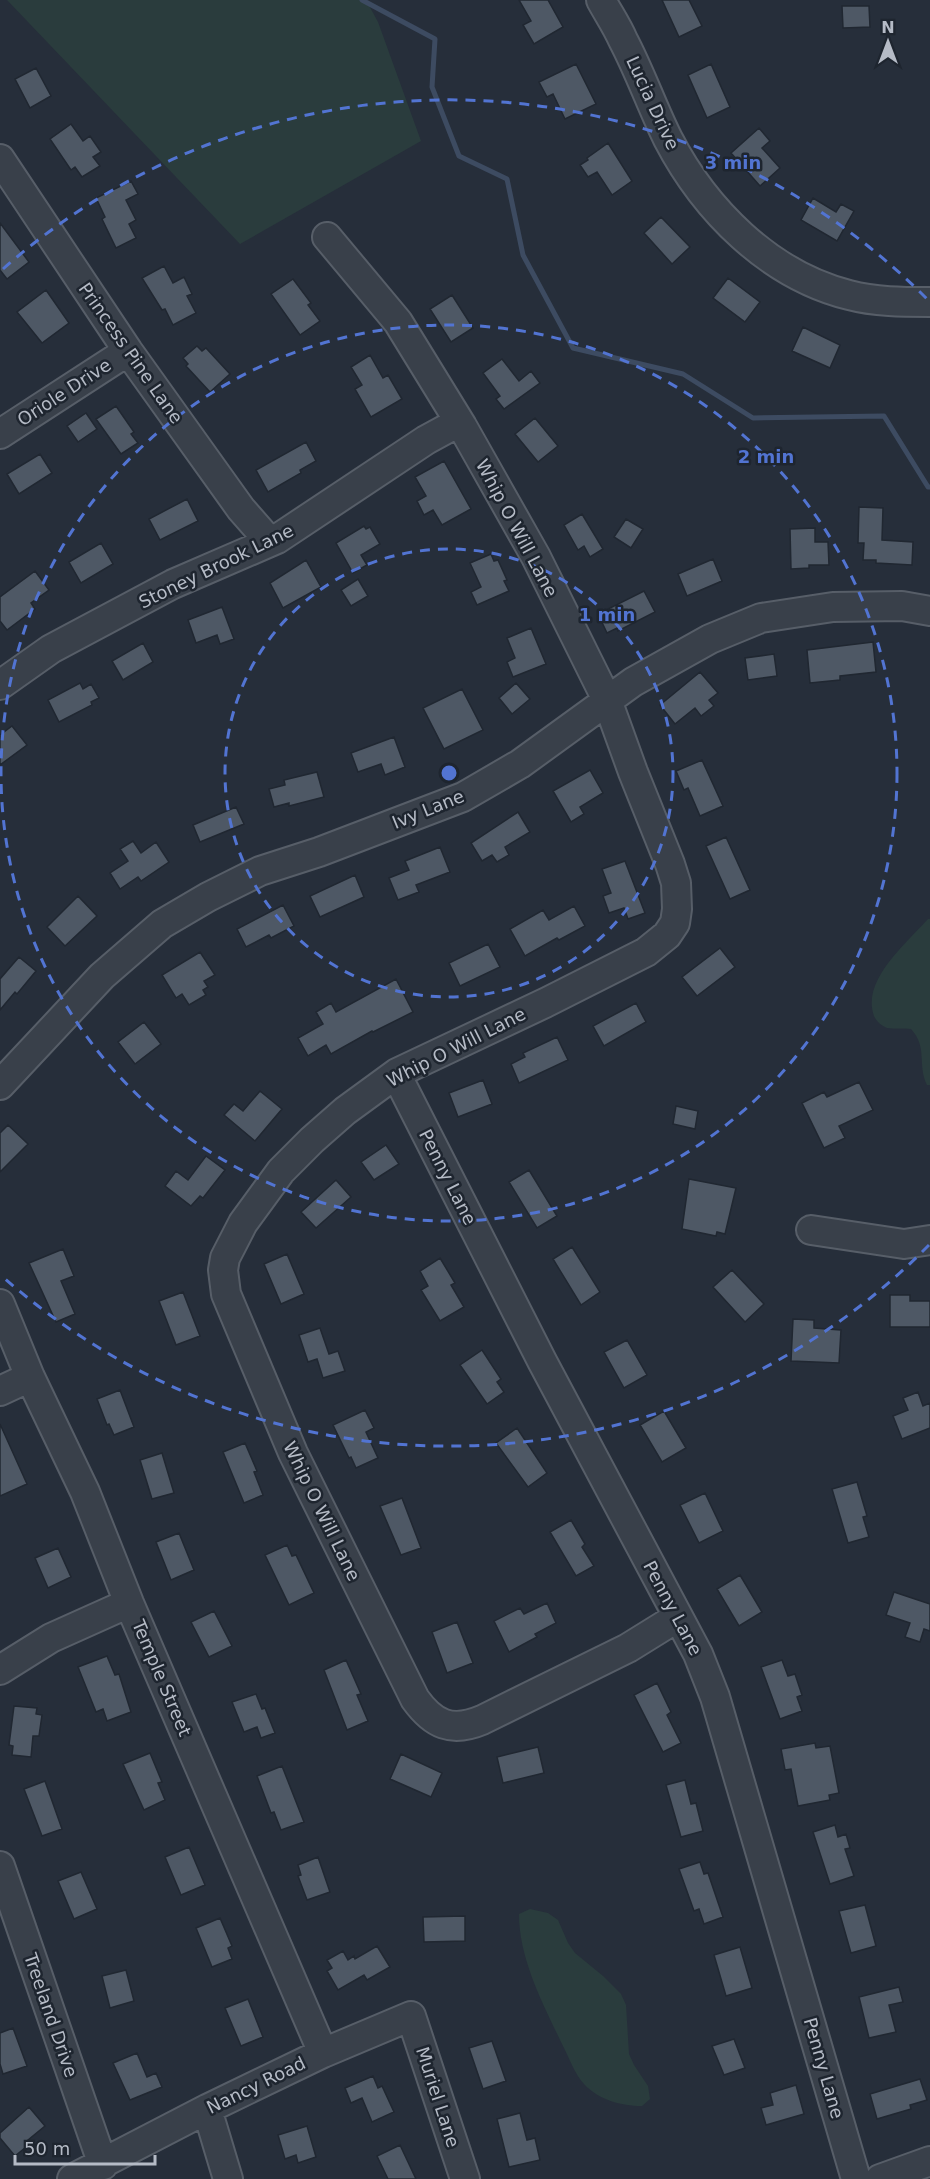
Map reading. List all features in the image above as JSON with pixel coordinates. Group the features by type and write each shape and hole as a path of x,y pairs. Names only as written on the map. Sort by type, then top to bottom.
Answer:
{"street":[{"name":"Lucia Drive","path":"601,0 623,40 669,140 692,179 730,226 772,259 798,276 823,288 850,296 877,300 930,302"},
{"name":"Princess Pine Lane","path":"2,166 128,351 241,509 270,542"},
{"name":"Whip O Will Lane","path":"327,237 398,322 536,556 607,700 670,864 678,903 675,923 667,935 646,952 396,1074 345,1111 281,1171 243,1223 225,1258 223,1270 226,1294 293,1453 415,1699 433,1720 453,1725 473,1724 628,1648 678,1617"},
{"name":"Oriole Drive","path":"0,434 128,351"},
{"name":"Stoney Brook Lane","path":"0,685 51,649 173,584 270,542 356,489 426,440 459,422"},
{"name":"Ivy Lane","path":"0,1084 102,976 162,924 208,897 261,871 319,852 463,797 520,764 633,682 711,639 761,618 833,607 902,606 930,611"},
{"name":"Penny Lane","path":"396,1074 542,1361 698,1654 715,1697 856,2179"},
{"path":"811,1230 904,1244 930,1240"},
{"name":"Temple Street","path":"0,1304 30,1377 85,1492 129,1603 323,2053"},
{"path":"0,1391 30,1377"},
{"path":"0,1670 51,1638 129,1603"},
{"name":"Treeland Drive","path":"0,1866 102,2165"},
{"name":"Nancy Road","path":"72,2179 207,2109 323,2053 411,2016"},
{"name":"Muriel Lane","path":"411,2016 465,2179"},
{"path":"207,2109 228,2179"},
{"path":"880,2179 930,2161"}],"shaded area":[{"path":"7,0 366,0 378,22 421,141 240,244"},
{"path":"930,919 930,1085 927,1085 924,1078 921,1049 916,1036 911,1029 887,1028 881,1025 874,1016 872,1002 874,989 888,963"},
{"path":"530,1909 548,1913 558,1920 575,1953 621,1994 626,2005 629,2054 648,2086 650,2099 642,2106 626,2105 603,2098 590,2090 577,2075 533,1981 523,1948 519,1914"}],"building":[{"path":"519,0 548,0 563,27 534,44 523,25 531,21"},
{"path":"662,0 689,0 702,26 679,37"},
{"path":"842,6 869,6 870,27 843,28"},
{"path":"576,64 596,104 565,119 553,94 547,97 539,82"},
{"path":"711,64 730,107 707,118 688,75"},
{"path":"36,68 51,96 30,108 15,79"},
{"path":"71,124 83,141 90,136 101,152 93,157 100,166 82,177 75,167 71,170 50,139"},
{"path":"759,128 770,141 762,148 780,168 760,186 731,153"},
{"path":"608,143 632,181 612,195 597,172 588,177 580,165"},
{"path":"131,181 138,194 126,200 136,220 129,224 136,238 116,248 102,219 105,217 96,198"},
{"path":"813,198 836,212 841,204 854,211 837,241 801,220"},
{"path":"661,217 690,247 672,264 644,233"},
{"path":"0,223 29,262 7,279 0,270"},
{"path":"164,266 173,283 184,277 192,294 187,296 196,313 173,325 165,309 162,310 142,278"},
{"path":"728,278 760,302 745,322 713,298"},
{"path":"293,279 311,303 308,305 320,321 300,335 271,294"},
{"path":"46,290 69,323 42,343 17,312"},
{"path":"452,295 473,328 451,342 430,309"},
{"path":"803,327 840,345 830,368 792,351"},
{"path":"197,346 202,351 206,348 230,374 210,392 186,366 188,364 183,358"},
{"path":"370,355 383,378 388,375 402,399 371,417 355,389 362,385 351,367"},
{"path":"502,359 519,381 531,371 540,383 504,409 496,399 500,396 483,373"},
{"path":"116,406 134,432 131,434 138,443 121,454 96,419"},
{"path":"86,413 97,429 78,442 67,426"},
{"path":"535,418 558,446 538,462 515,434"},
{"path":"306,442 316,461 300,470 301,473 268,492 256,470"},
{"path":"40,454 52,473 19,494 7,474"},
{"path":"444,461 471,509 442,525 433,510 424,515 417,501 426,496 415,477"},
{"path":"187,499 198,521 160,540 149,519"},
{"path":"859,507 883,508 882,540 913,542 912,565 863,560 864,543 858,543"},
{"path":"582,514 603,549 590,557 584,546 578,550 564,525"},
{"path":"626,519 643,529 631,548 614,537"},
{"path":"364,526 366,529 370,527 380,544 361,555 367,565 353,573 336,543"},
{"path":"815,528 815,542 828,542 829,565 809,565 809,568 791,569 790,529"},
{"path":"101,543 113,564 81,583 69,562"},
{"path":"491,554 494,561 498,560 509,591 477,605 471,592 481,587 470,563"},
{"path":"713,559 722,581 687,596 678,574"},
{"path":"306,560 321,587 283,608 270,583"},
{"path":"35,571 49,590 31,603 35,609 7,630 0,621 0,597"},
{"path":"358,579 368,596 351,606 341,590"},
{"path":"644,591 655,612 618,631 617,628 607,633 598,614"},
{"path":"222,607 234,639 220,644 217,635 196,643 188,620"},
{"path":"531,628 546,664 513,677 507,662 515,658 507,638"},
{"path":"873,642 876,672 840,676 840,680 810,683 807,650"},
{"path":"143,643 153,662 123,680 112,661"},
{"path":"774,654 777,676 748,680 745,658"},
{"path":"700,672 718,693 709,700 714,706 701,716 695,708 675,724 660,705"},
{"path":"80,683 83,689 91,684 99,698 91,702 92,705 59,722 48,700"},
{"path":"516,683 530,699 512,714 499,698"},
{"path":"462,689 483,730 444,749 423,708"},
{"path":"12,726 27,745 0,765 0,735"},
{"path":"394,737 405,767 385,775 381,764 358,772 351,753"},
{"path":"702,760 723,806 700,816 688,788 684,790 676,771"},
{"path":"590,770 603,793 580,807 584,814 571,822 553,791"},
{"path":"317,772 324,797 289,806 289,803 274,807 269,789 285,785 284,780"},
{"path":"236,807 244,824 200,842 193,825"},
{"path":"518,812 530,832 505,847 509,855 497,862 492,855 482,861 471,843"},
{"path":"726,837 750,890 730,899 706,846"},
{"path":"133,841 141,853 156,842 169,862 141,881 138,877 120,889 110,873 128,861 120,849"},
{"path":"440,847 450,872 416,885 419,892 398,900 389,878 409,870 405,861"},
{"path":"625,861 645,913 628,919 624,908 609,913 603,896 611,893 602,869"},
{"path":"355,875 364,897 320,917 310,896"},
{"path":"78,896 97,916 65,946 47,927"},
{"path":"283,905 294,926 246,947 237,929"},
{"path":"574,906 585,926 525,956 510,929 543,910 549,920"},
{"path":"488,944 500,967 460,986 449,963"},
{"path":"720,948 735,967 697,996 682,977"},
{"path":"200,952 215,975 204,981 208,987 203,990 206,995 189,1005 182,994 176,998 162,975"},
{"path":"19,957 36,971 0,1010 0,979"},
{"path":"396,979 413,1012 331,1054 326,1045 308,1056 298,1038 323,1024 316,1012 331,1003 336,1012"},
{"path":"636,1003 646,1022 604,1046 593,1026"},
{"path":"144,1022 161,1044 135,1064 118,1042"},
{"path":"557,1037 568,1060 519,1083 511,1064 525,1057 523,1053"},
{"path":"483,1080 492,1104 458,1117 449,1093"},
{"path":"859,1082 873,1110 839,1126 845,1138 824,1148 802,1103 824,1092 827,1097"},
{"path":"260,1091 282,1109 255,1141 224,1115 234,1104 243,1111"},
{"path":"676,1106 698,1111 695,1129 673,1124"},
{"path":"8,1125 28,1144 0,1172 0,1133"},
{"path":"386,1145 399,1164 374,1180 361,1162"},
{"path":"206,1156 225,1170 203,1198 200,1196 191,1206 165,1186 176,1171 188,1180"},
{"path":"529,1170 557,1216 537,1228 509,1182"},
{"path":"689,1179 736,1188 725,1234 717,1232 716,1236 682,1229"},
{"path":"336,1180 351,1197 316,1228 301,1212"},
{"path":"572,1247 600,1292 581,1305 553,1259"},
{"path":"63,1249 74,1276 61,1281 75,1314 56,1322 29,1263"},
{"path":"287,1254 304,1294 281,1304 264,1264"},
{"path":"440,1258 455,1283 451,1285 464,1307 440,1321 421,1290 428,1286 420,1271"},
{"path":"732,1270 764,1304 745,1322 713,1287"},
{"path":"183,1292 200,1336 176,1345 159,1301"},
{"path":"890,1295 910,1295 910,1301 930,1301 930,1327 890,1327"},
{"path":"793,1319 814,1320 814,1328 841,1330 839,1363 791,1361"},
{"path":"320,1328 329,1354 338,1351 345,1371 323,1378 317,1359 308,1362 299,1335"},
{"path":"627,1340 647,1375 624,1388 604,1352"},
{"path":"482,1350 501,1379 497,1382 504,1392 487,1404 460,1365"},
{"path":"120,1390 134,1427 114,1435 109,1424 107,1425 97,1399"},
{"path":"918,1392 923,1406 930,1403 930,1428 902,1439 893,1416 908,1410 903,1398"},
{"path":"365,1410 374,1428 366,1432 378,1458 356,1468 333,1425"},
{"path":"664,1411 686,1448 662,1462 640,1425"},
{"path":"0,1424 27,1484 0,1496"},
{"path":"517,1428 547,1473 528,1487 496,1443"},
{"path":"245,1443 257,1471 254,1472 263,1495 244,1503 223,1452"},
{"path":"162,1453 174,1493 152,1499 140,1460"},
{"path":"857,1482 867,1516 863,1517 869,1537 848,1543 832,1489"},
{"path":"705,1493 723,1531 699,1543 680,1505"},
{"path":"402,1498 421,1548 401,1555 380,1506"},
{"path":"571,1520 585,1544 582,1547 594,1566 576,1576 550,1532"},
{"path":"179,1533 194,1570 171,1580 156,1542"},
{"path":"287,1545 292,1556 296,1555 314,1593 289,1605 265,1555"},
{"path":"58,1548 71,1577 48,1588 35,1558"},
{"path":"740,1575 762,1612 739,1626 717,1589"},
{"path":"894,1592 930,1604 930,1631 924,1629 920,1642 905,1637 910,1623 886,1615"},
{"path":"547,1603 556,1623 535,1634 537,1637 509,1652 494,1621 520,1608 524,1614"},
{"path":"214,1611 232,1646 209,1657 191,1622"},
{"path":"457,1622 473,1663 447,1673 432,1632"},
{"path":"107,1656 115,1675 119,1674 131,1712 107,1721 103,1709 96,1712 78,1667"},
{"path":"346,1660 361,1694 357,1695 368,1721 347,1730 324,1670"},
{"path":"782,1660 788,1676 795,1674 802,1695 797,1697 802,1711 780,1719 761,1667"},
{"path":"657,1683 671,1712 667,1715 681,1743 663,1752 634,1695"},
{"path":"256,1694 262,1709 265,1708 275,1733 261,1738 257,1727 244,1732 232,1702"},
{"path":"14,1706 37,1708 36,1714 42,1715 39,1736 33,1736 31,1757 12,1755 13,1746 9,1745"},
{"path":"815,1743 816,1748 830,1746 839,1793 829,1795 830,1800 798,1806 791,1769 785,1770 781,1749"},
{"path":"538,1747 544,1773 503,1783 497,1757"},
{"path":"150,1753 162,1782 158,1783 165,1800 144,1810 123,1764"},
{"path":"401,1754 442,1773 431,1797 390,1779"},
{"path":"282,1766 304,1822 281,1830 274,1812 271,1813 257,1776"},
{"path":"685,1780 691,1804 696,1803 703,1831 681,1837 666,1785"},
{"path":"45,1781 62,1829 42,1836 24,1789"},
{"path":"835,1825 838,1837 846,1834 850,1848 845,1849 854,1876 830,1884 813,1832"},
{"path":"189,1847 205,1885 181,1895 165,1857"},
{"path":"318,1857 330,1892 307,1900 298,1876 301,1875 298,1865"},
{"path":"700,1862 704,1874 708,1873 723,1917 704,1924 699,1909 694,1911 679,1869"},
{"path":"81,1872 97,1909 74,1919 58,1881"},
{"path":"865,1905 876,1946 851,1953 839,1911"},
{"path":"465,1916 465,1941 424,1942 423,1917"},
{"path":"220,1918 232,1946 228,1948 232,1959 212,1967 196,1928"},
{"path":"377,1946 390,1967 367,1980 364,1975 338,1990 327,1971 332,1968 327,1960 343,1951 348,1960 354,1956 355,1959"},
{"path":"740,1947 752,1988 726,1996 714,1955"},
{"path":"126,1970 134,2001 110,2008 102,1976"},
{"path":"899,1987 903,2002 889,2005 896,2032 869,2038 859,1997"},
{"path":"248,1999 263,2037 241,2046 225,2008"},
{"path":"13,2028 27,2066 3,2074 0,2064 0,2033"},
{"path":"734,2039 745,2068 724,2075 712,2046"},
{"path":"492,2041 506,2081 483,2089 469,2048"},
{"path":"137,2053 147,2077 156,2073 162,2087 130,2100 113,2063"},
{"path":"373,2076 378,2088 382,2086 394,2112 372,2122 362,2098 351,2103 345,2088"},
{"path":"920,2079 927,2100 910,2105 911,2109 877,2119 870,2094"},
{"path":"796,2085 804,2114 766,2125 761,2108 773,2105 770,2093"},
{"path":"29,2107 45,2126 28,2140 31,2143 15,2156 0,2138 0,2133"},
{"path":"520,2113 527,2140 535,2138 540,2160 509,2167 497,2119"},
{"path":"307,2126 316,2157 298,2163 296,2155 285,2159 278,2135"},
{"path":"400,2145 416,2179 388,2179 377,2156"}],"waterway":[{"path":"362,0 435,39 432,87 459,156 507,179 523,255 573,348 683,374 753,418 884,416 930,487"}]}
